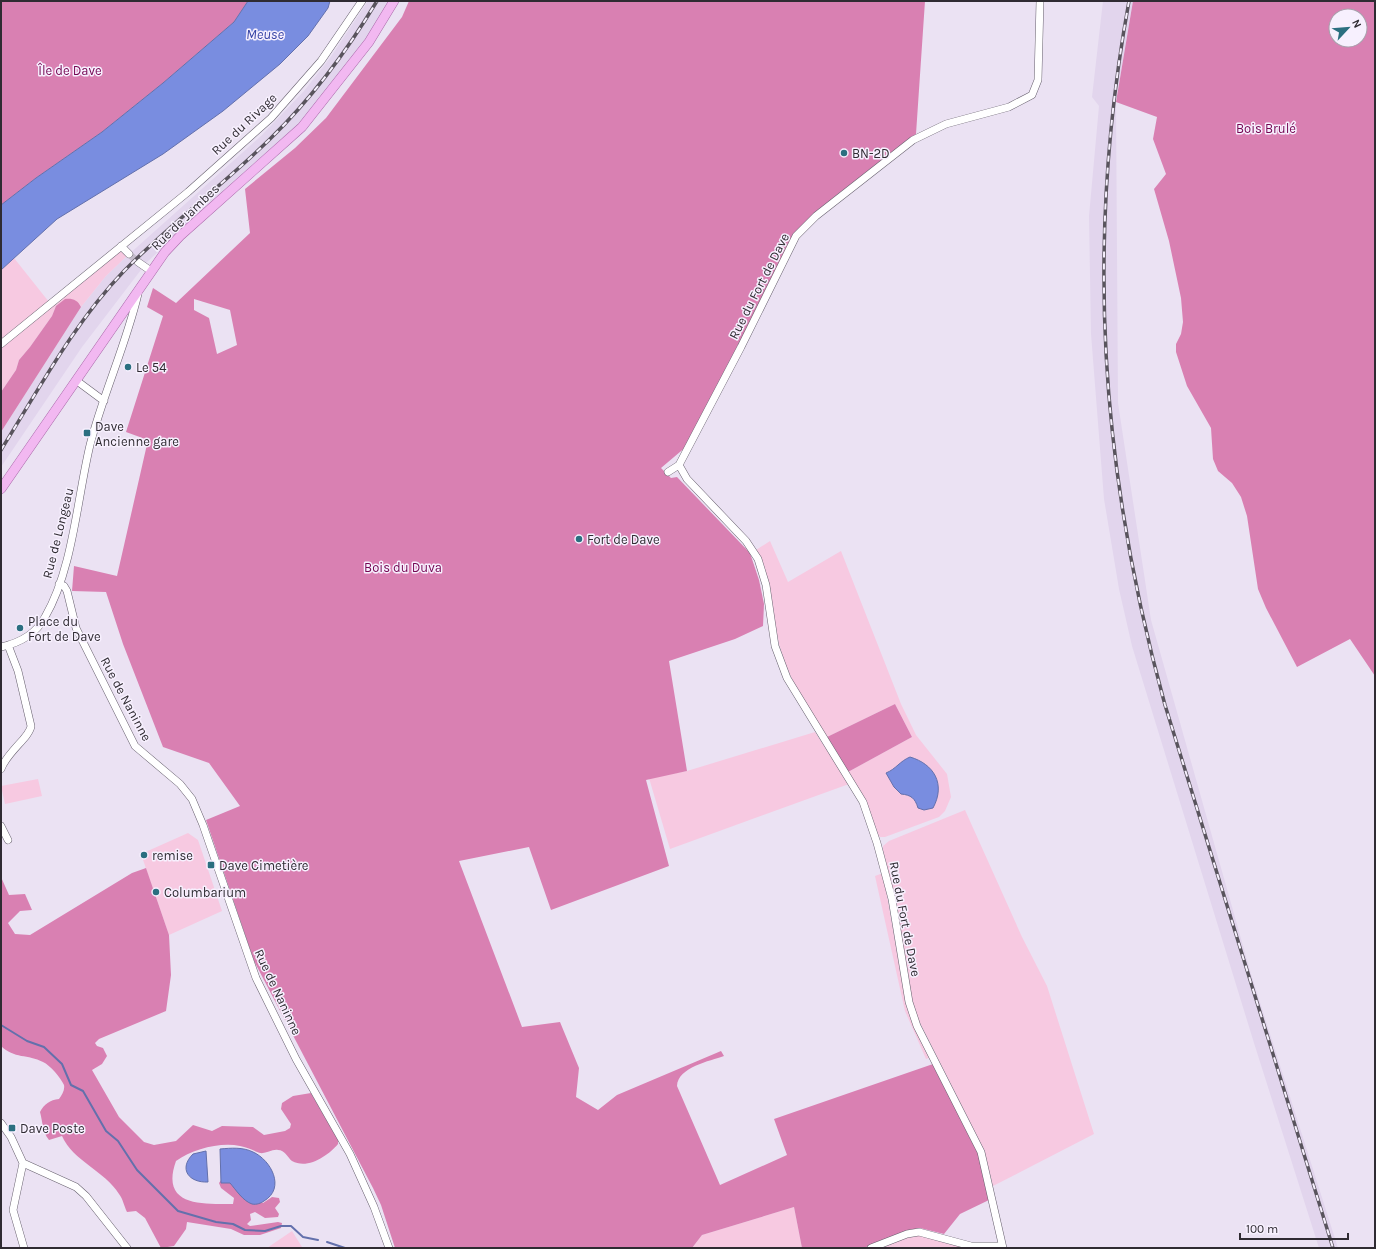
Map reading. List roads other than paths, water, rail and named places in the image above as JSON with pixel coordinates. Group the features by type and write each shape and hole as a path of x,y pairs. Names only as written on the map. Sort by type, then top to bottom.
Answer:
{"main road":[{"name":"Rue de Jambes","path":"1,489 77,381 151,271 180,236 302,127 364,48 394,1"}],"street":[{"name":"Rue du Rivage","path":"1,344 188,192 271,118 321,61 362,1"},
{"name":"Rue du Fort de Dave","path":"668,472 679,465 741,347 796,236 816,216 913,140 933,129 1009,107 1032,95 1038,80 1040,1"},
{"path":"121,246 129,254"},
{"path":"138,262 151,271"},
{"name":"Rue de Longeau","path":"4,646 26,637 41,623 59,584 74,532 91,444 132,316 139,288"},
{"path":"77,381 104,401"},
{"name":"Rue du Fort de Dave","path":"679,465 687,479 746,541 758,559 766,585 776,646 787,678 863,802 877,843 892,899 909,1002 917,1026 981,1152 1002,1247"},
{"name":"Rue de Naninne","path":"59,584 64,586 67,590 76,628 135,746 180,784 192,799 203,825 256,978 296,1059 350,1154 374,1207 388,1248"},
{"path":"1,769 7,756 29,733 31,726 18,671 4,646"},
{"path":"1,828 8,840"},
{"path":"1,1123 11,1137 23,1163 13,1210 24,1248"},
{"path":"23,1163 76,1187 86,1196 127,1248"},
{"path":"871,1248 906,1234 919,1232 971,1246 1002,1247"}],"water":[{"name":"Meuse","path":"248,1 330,1 328,8 308,36 280,64 223,111 163,154 57,219 1,270 1,205 36,178 102,132 163,83 234,22"},
{"path":"910,757 926,765 935,776 938,783 938,791 937,799 933,808 924,810 918,808 912,798 901,794 894,787 886,773"},
{"path":"220,1149 245,1149 260,1156 274,1175 274,1189 271,1195 260,1203 252,1204 243,1198 230,1183 221,1183"},
{"path":"206,1151 208,1182 201,1182 191,1178 186,1170 186,1165 193,1154"}],"waterway":[{"path":"1,1025 27,1041 44,1047 62,1064 71,1085 83,1091 106,1131 118,1141 137,1170 178,1211 216,1222 233,1224 245,1230 265,1231 281,1226 291,1226 303,1237 318,1240"},
{"path":"327,1242 345,1248"}],"tunnel":[{"path":"129,254 138,262"}],"railway":[{"path":"1,450 43,380 73,334 106,291 142,254 270,139 300,107 341,56 377,1"},
{"path":"1129,1 1115,91 1107,179 1104,267 1106,355 1113,442 1126,529 1143,617 1165,705 1333,1248"}],"place":[{"name":"BN-2D","path":"844,153"},
{"name":"Le 54","path":"128,367"},
{"name":"Dave Ancienne gare","path":"87,433"},
{"name":"Fort de Dave","path":"579,539"},
{"name":"Place du Fort de Dave","path":"20,628"},
{"name":"remise","path":"144,855"},
{"name":"Dave Cimetière","path":"211,865"},
{"name":"Columbarium","path":"156,892"},
{"name":"Dave Poste","path":"12,1128"}],"park label":[{"name":"Île de Dave","path":"70,70"},
{"name":"Bois Brulé","path":"1266,128"},
{"name":"Bois du Duva","path":"403,567"}]}
